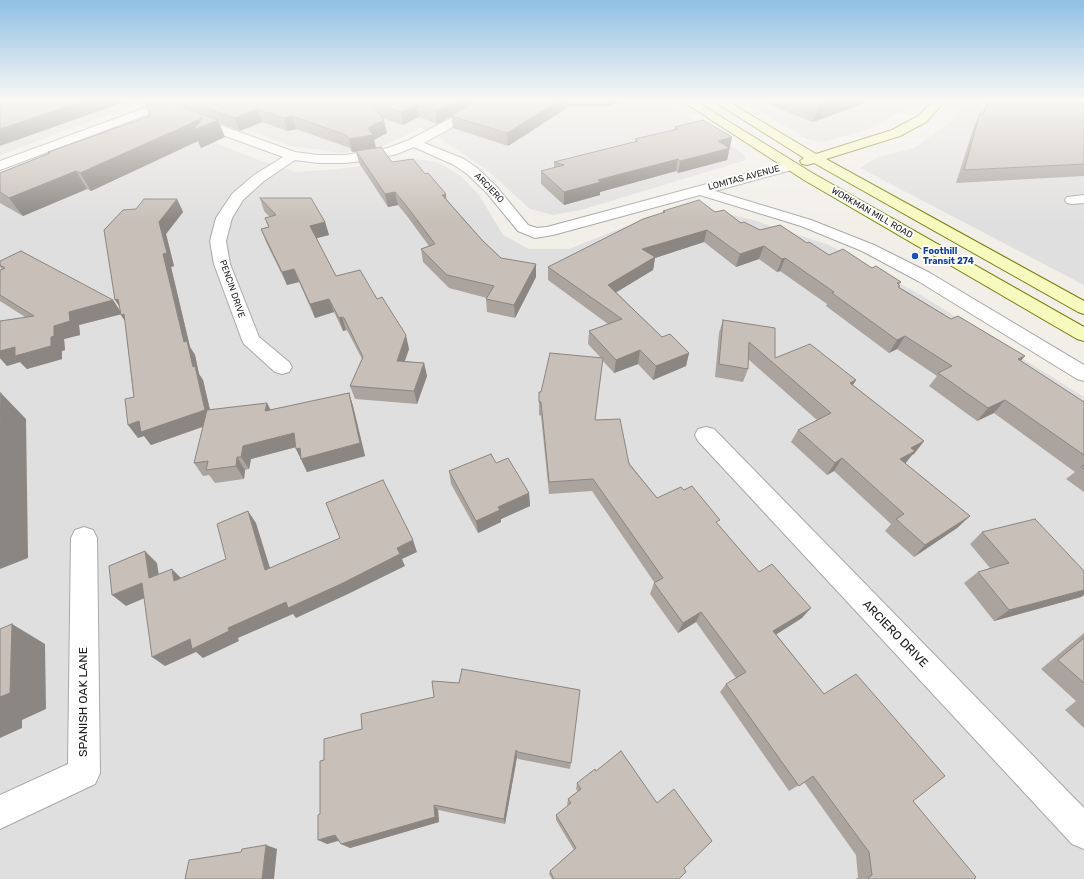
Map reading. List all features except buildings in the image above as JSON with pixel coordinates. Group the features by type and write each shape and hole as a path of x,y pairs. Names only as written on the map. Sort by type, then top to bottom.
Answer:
{"main road":[{"name":"WORKMAN MILL ROAD","path":"749,140 790,166 1084,335"},
{"name":"WORKMAN MILL ROAD","path":"783,140 1084,308"},
{"name":"LOMITAS AVENUE","path":"790,166 874,140"}],"street":[{"path":"0,166 69,140"},
{"path":"248,140 292,156 318,159 364,157 392,151 420,140"},
{"name":"ARCIERO","path":"414,143 459,162 472,171 492,189 523,228 535,232"},
{"name":"PENCIN DRIVE","path":"282,367 251,340 222,264 218,241 224,218 237,197 259,178 292,156"},
{"name":"LOMITAS AVENUE","path":"535,232 548,232 790,166"},
{"path":"699,190 727,200 806,223 868,248 924,276 1084,374"},
{"name":"ARCIERO DRIVE","path":"706,435 1084,832"},
{"name":"SPANISH OAK LANE","path":"0,812 84,773 84,538"}],"shaded area":[{"path":"0,140 40,140 0,155"},
{"path":"101,140 209,140 253,158 296,172 338,169 415,159 437,162 462,177 479,195 503,235 529,249 569,249 624,227 696,206 753,220 829,245 921,295 1084,397 1084,879 0,879 0,178"},
{"path":"275,140 396,140 383,146 342,153 290,146"},
{"path":"443,140 722,140 744,155 746,160 581,210 553,215 530,209 488,171"},
{"path":"812,140 830,140 823,142"},
{"path":"925,140 1084,140 1084,285 860,168 878,157 914,148"}],"place":[{"name":"Foothill Transit 274","path":"915,256"}]}
